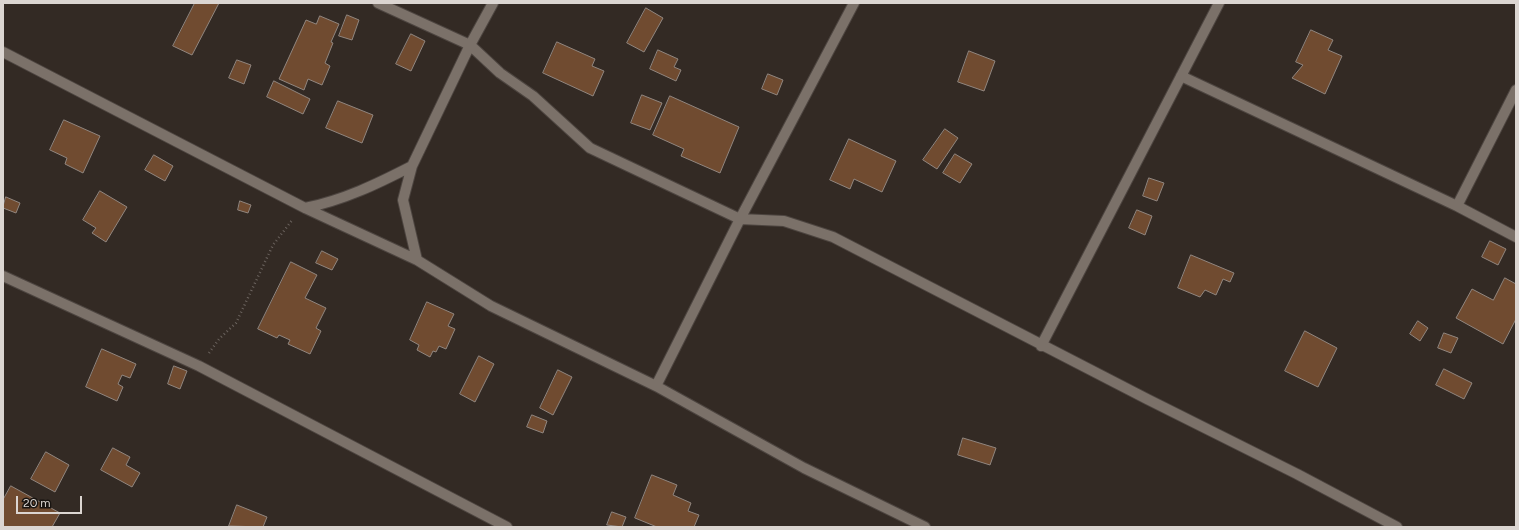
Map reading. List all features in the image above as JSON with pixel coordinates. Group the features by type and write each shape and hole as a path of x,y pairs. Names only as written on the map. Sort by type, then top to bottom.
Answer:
{"street":[{"path":"378,3 470,45 500,73 533,96 590,148 740,219 784,221 833,237 1041,346 1297,474 1397,527"},
{"path":"417,260 403,200 412,166 470,45 493,3"},
{"path":"656,386 740,219 854,3"},
{"path":"1041,346 1219,3"},
{"path":"3,52 305,208 417,260 491,306 656,386 804,468 925,527"},
{"path":"1181,76 1457,206 1516,237"},
{"path":"1457,206 1516,90"},
{"path":"305,208 330,203 376,185 412,166"},
{"path":"4,277 199,366 507,527"}],"path":[{"path":"199,366 219,339 236,323 273,245 290,222 305,208"}],"building":[{"path":"195,3 219,3 192,55 173,46"},
{"path":"646,8 663,18 644,52 627,43"},
{"path":"347,15 359,20 352,40 339,36"},
{"path":"320,16 339,24 331,42 333,43 325,63 330,66 322,85 308,79 304,90 279,79 306,20 316,24"},
{"path":"1311,30 1333,40 1328,50 1342,56 1325,94 1292,78 1303,65 1296,62"},
{"path":"411,34 425,41 411,71 396,64"},
{"path":"557,42 595,59 592,66 604,71 593,96 543,73"},
{"path":"658,50 678,59 674,67 681,70 676,81 650,69"},
{"path":"969,51 995,61 984,91 958,82"},
{"path":"237,60 251,65 244,84 229,78"},
{"path":"768,74 783,80 777,95 762,89"},
{"path":"274,81 310,99 303,114 267,97"},
{"path":"642,95 662,103 650,130 631,123"},
{"path":"670,96 739,127 720,173 681,156 684,149 653,135"},
{"path":"338,101 373,115 362,143 326,128"},
{"path":"64,120 100,136 83,173 65,164 67,158 50,150"},
{"path":"945,129 958,138 937,169 923,160"},
{"path":"849,139 896,161 882,192 854,179 850,189 830,180"},
{"path":"955,154 972,164 960,183 943,173"},
{"path":"154,155 173,166 165,181 145,170"},
{"path":"1149,178 1164,183 1157,201 1143,196"},
{"path":"100,191 127,207 106,242 92,233 96,228 83,220"},
{"path":"6,197 20,203 16,213 3,208"},
{"path":"240,201 251,205 248,213 238,210"},
{"path":"1137,210 1152,216 1145,235 1129,228"},
{"path":"1490,241 1506,249 1498,265 1482,257"},
{"path":"322,251 338,259 332,270 316,263"},
{"path":"1191,255 1234,273 1230,282 1223,279 1216,295 1205,290 1200,297 1178,288"},
{"path":"291,262 317,275 305,298 326,308 316,328 321,331 310,354 288,344 290,340 279,335 277,338 258,329"},
{"path":"1505,278 1516,284 1516,319 1503,344 1456,318 1472,289 1493,300"},
{"path":"427,302 454,314 448,326 455,329 446,349 439,346 436,352 433,351 430,357 417,350 419,345 410,340"},
{"path":"1418,321 1428,328 1420,341 1410,334"},
{"path":"1305,331 1337,348 1318,387 1285,371"},
{"path":"1444,333 1458,338 1451,353 1438,348"},
{"path":"102,349 136,364 130,378 122,375 118,384 123,387 117,401 86,387"},
{"path":"479,356 494,364 475,402 460,394"},
{"path":"174,366 187,371 180,389 168,384"},
{"path":"1444,369 1472,383 1464,399 1436,385"},
{"path":"558,370 572,377 553,415 540,408"},
{"path":"532,415 547,421 543,433 527,427"},
{"path":"963,438 996,448 990,465 958,455"},
{"path":"113,448 130,457 126,465 140,473 132,487 101,470"},
{"path":"46,452 69,465 55,492 31,479"},
{"path":"652,475 677,485 673,495 691,503 688,511 699,515 694,527 657,527 635,518"},
{"path":"11,486 60,513 52,527 3,527 3,500"},
{"path":"237,505 267,517 263,527 229,526"},
{"path":"612,512 626,517 622,527 607,525"}]}
